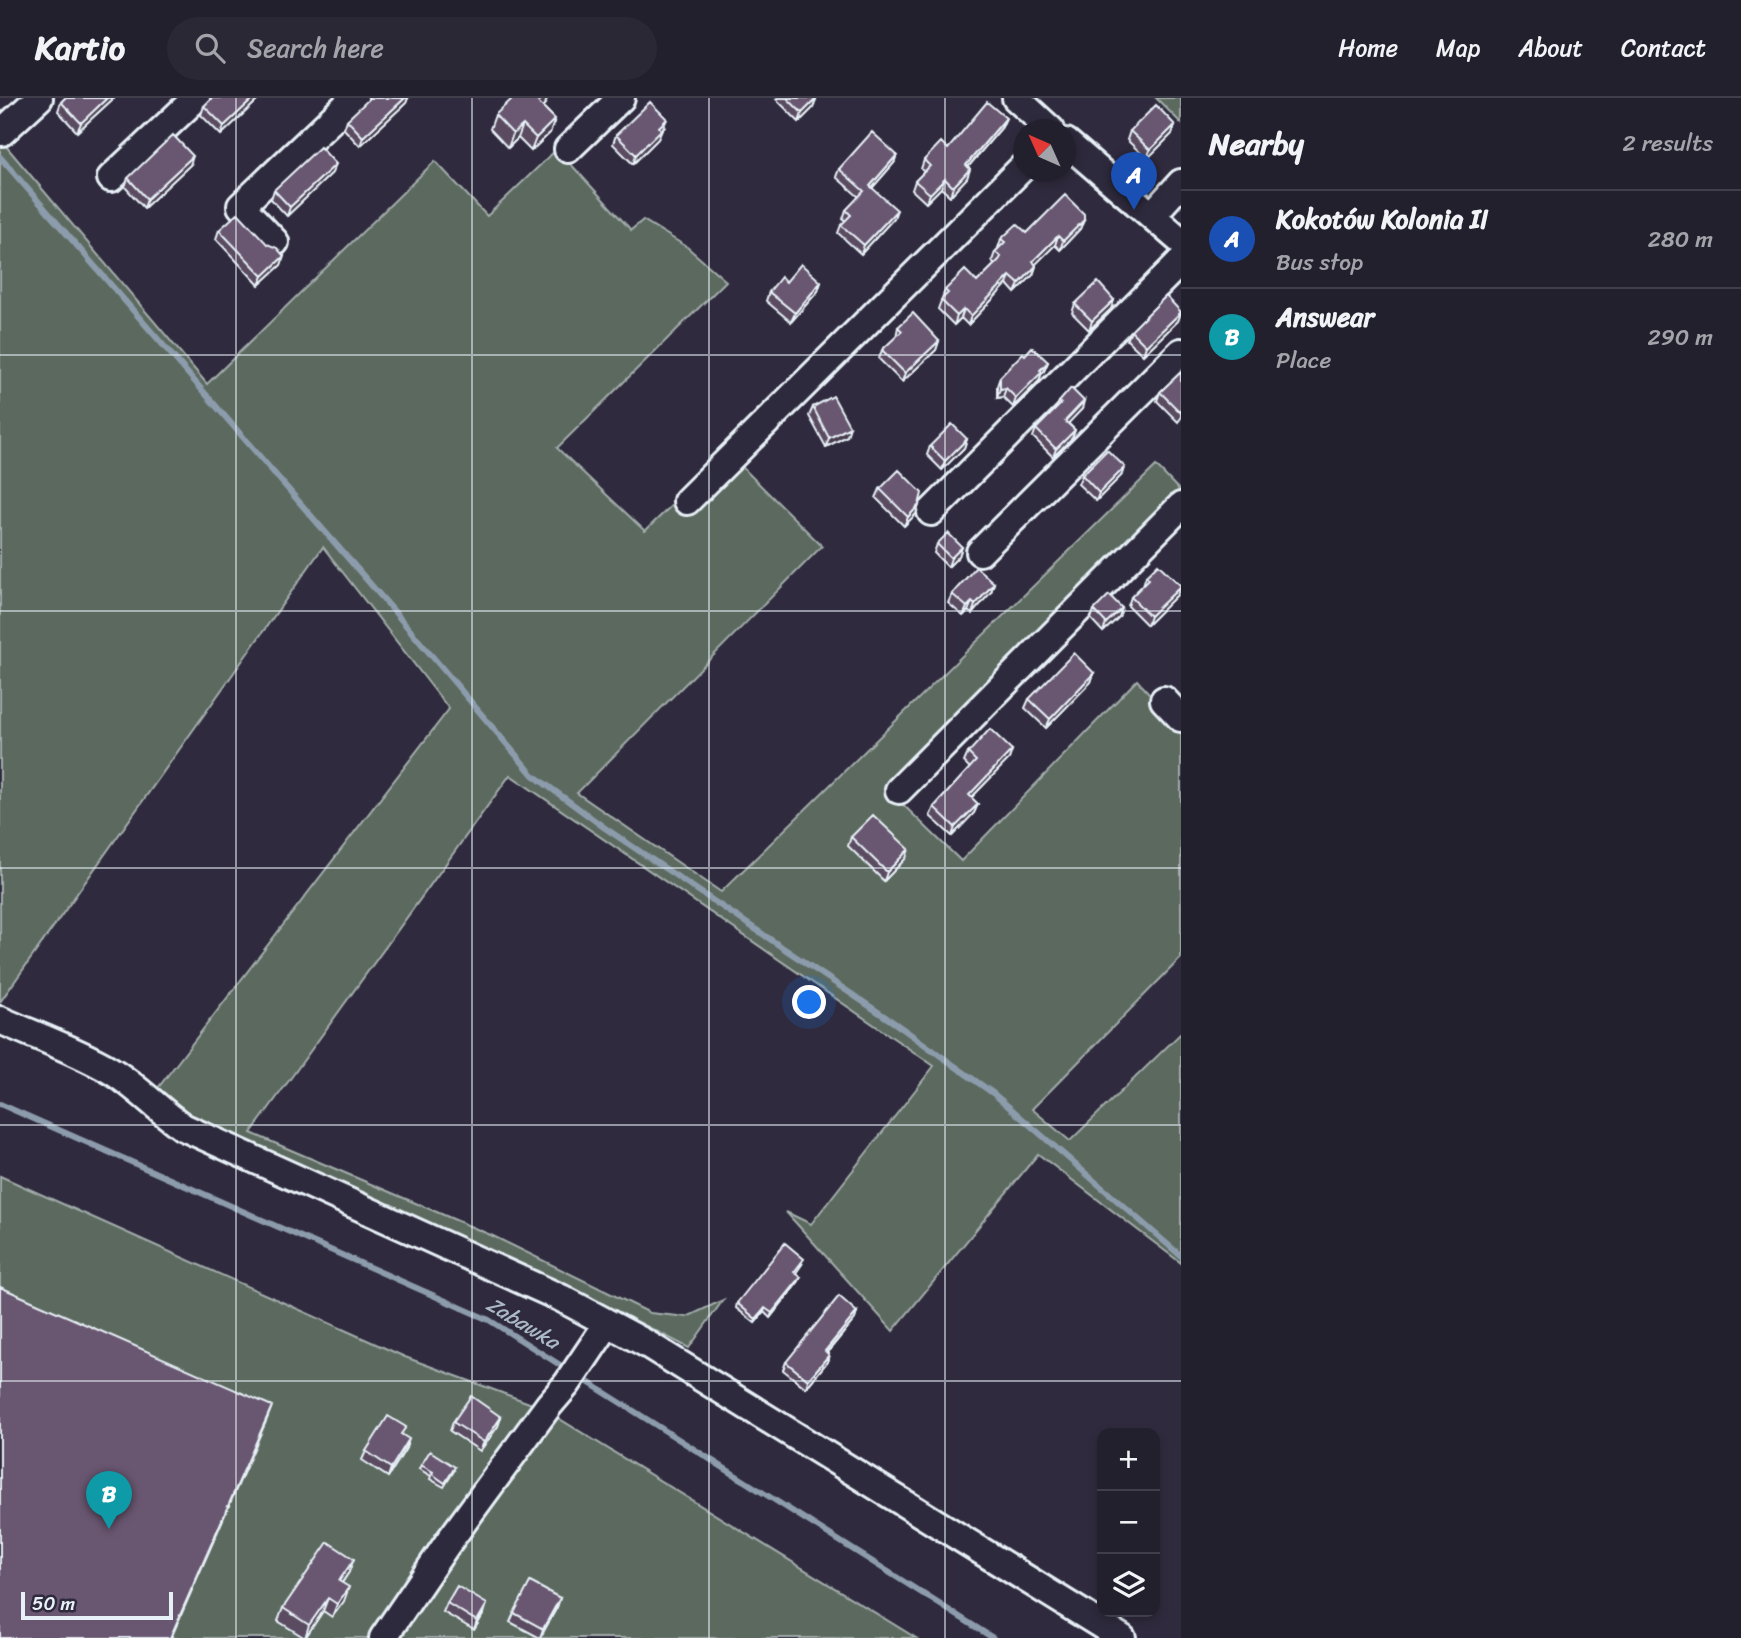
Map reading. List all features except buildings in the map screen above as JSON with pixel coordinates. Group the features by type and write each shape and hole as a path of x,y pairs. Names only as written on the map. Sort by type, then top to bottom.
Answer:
{"street":[{"path":"2,132 39,98"},
{"path":"111,178 196,98"},
{"path":"275,242 241,206 354,98"},
{"path":"568,149 621,98"},
{"path":"1016,98 1039,119"},
{"path":"1076,150 1181,241"},
{"path":"687,501 1013,177"},
{"path":"1152,215 1181,183"},
{"path":"931,512 1181,261"},
{"path":"980,552 1181,352"},
{"path":"899,790 1181,506"},
{"path":"0,1020 108,1069 140,1089 166,1116 183,1127 539,1287 647,1344 1122,1638"},
{"path":"383,1638 447,1544 608,1323"}],"green space":[{"path":"1156,98 1181,98 1181,123"},
{"path":"0,139 207,384 435,161 487,216 557,149 631,230 643,220 687,247 726,281 557,448 645,531 672,505 682,515 736,461 822,546 577,793 721,892 1156,466 1181,492 1181,497 891,793 961,861 1137,680 1181,728 1181,958 1032,1109 1070,1141 1181,1033 1181,1263 1038,1154 893,1331 786,1212 811,1224 934,1066 510,775 251,1133 493,1236 650,1313 687,1317 723,1300 689,1348 506,1258 226,1137 188,1116 172,1103 158,1088 449,709 323,547 0,1002"},
{"path":"0,1176 405,1357 540,1407 916,1638 0,1638"}],"waterway":[{"path":"0,157 533,775 605,828 896,1024 994,1094 1181,1256"},
{"name":"Zabawka","path":"0,1104 489,1320 568,1370"},
{"name":"Zabawka","path":"580,1377 993,1638"}],"place":[{"name":"Kokotów Kolonia II","path":"1134,210"},
{"name":"Answear","path":"109,1529"}]}
